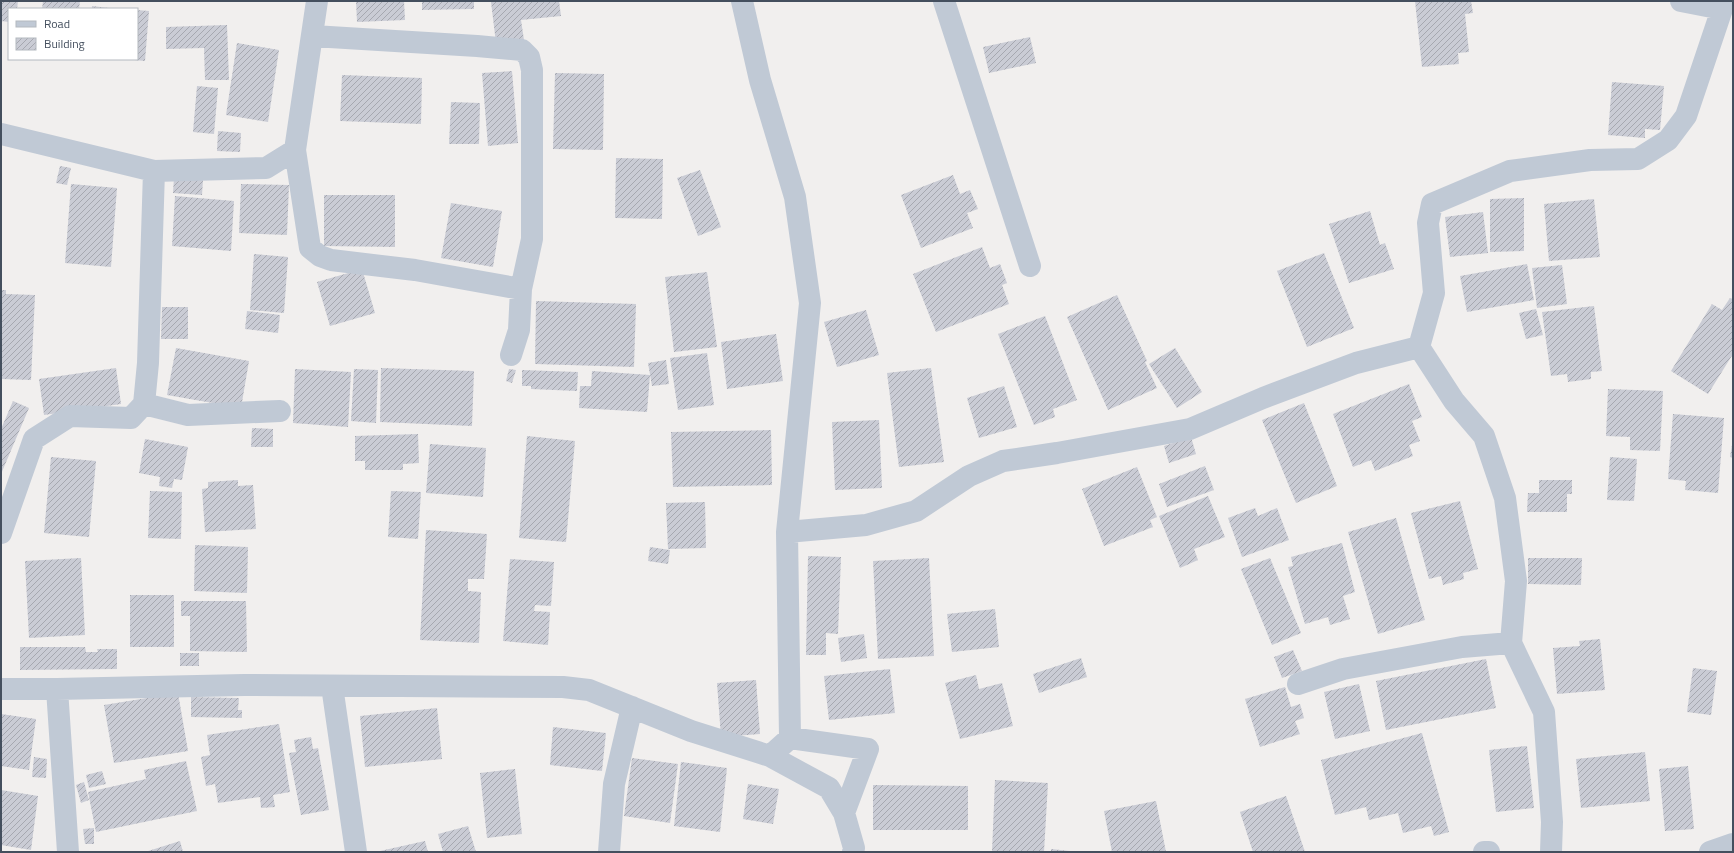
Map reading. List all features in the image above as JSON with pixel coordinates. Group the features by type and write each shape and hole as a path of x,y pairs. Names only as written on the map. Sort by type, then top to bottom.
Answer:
{"street":[{"path":"317,1 295,150 310,248 320,256 331,260 415,270 521,289"},
{"path":"742,1 760,80 795,197 810,303 786,532 790,738 770,756"},
{"path":"944,1 1030,266"},
{"path":"1418,347 1434,293 1428,223 1432,204 1510,171 1590,160 1638,159 1668,140 1686,116 1723,5 1681,1"},
{"path":"313,36 522,50 529,57 532,70 532,239 521,289 519,330 510,355"},
{"path":"1,134 154,171 266,168 295,150"},
{"path":"1,533 34,439 70,416 131,418 144,404 148,363 154,171"},
{"path":"786,532 866,525 916,510 969,476 1003,461 1057,454 1190,429 1263,398 1356,363 1418,347"},
{"path":"1418,347 1454,400 1484,436 1505,498 1516,581 1511,643 1544,712 1552,822 1551,852"},
{"path":"144,404 188,415 280,411"},
{"path":"1298,684 1343,669 1462,647 1511,643"},
{"path":"1,689 244,685 563,687 589,690 691,731 770,756 829,788 844,813 854,848 853,852"},
{"path":"332,686 356,852"},
{"path":"57,689 68,852"},
{"path":"609,852 614,784 632,707"},
{"path":"790,738 868,749 844,813"},
{"path":"1710,852 1733,844"},
{"path":"1484,852 1489,852"}],"building":[{"path":"1,1 18,1 17,8 8,8 8,22 1,21"},
{"path":"43,1 80,1 79,8 42,8"},
{"path":"356,1 404,1 405,20 357,22"},
{"path":"422,1 474,1 474,9 422,10"},
{"path":"559,1 561,16 521,20 524,40 496,43 491,2"},
{"path":"1415,1 1471,1 1473,13 1465,14 1469,52 1458,53 1459,64 1422,67"},
{"path":"92,6 109,8 92,8"},
{"path":"138,10 149,11 145,61 134,60 138,60"},
{"path":"227,25 229,80 205,80 204,48 166,49 166,27"},
{"path":"1030,37 1036,63 989,73 983,47"},
{"path":"237,43 279,50 268,122 226,115"},
{"path":"512,71 518,143 488,146 482,73"},
{"path":"555,73 604,74 603,150 553,149"},
{"path":"342,75 422,78 421,124 340,121"},
{"path":"1612,82 1664,86 1660,130 1645,129 1645,138 1608,135"},
{"path":"197,86 218,88 214,134 193,132"},
{"path":"451,102 480,103 479,144 449,144"},
{"path":"218,131 241,133 240,152 217,151"},
{"path":"616,158 663,159 662,219 615,218"},
{"path":"60,166 71,168 67,185 56,183"},
{"path":"700,170 721,227 698,236 677,178"},
{"path":"953,175 960,194 970,190 978,209 967,213 973,228 921,248 901,195"},
{"path":"174,177 203,180 202,195 173,193"},
{"path":"71,184 117,188 111,267 65,263"},
{"path":"241,184 289,185 287,235 239,233"},
{"path":"324,195 395,195 395,247 324,246"},
{"path":"175,196 234,201 231,251 172,246"},
{"path":"1524,198 1524,251 1490,252 1490,199"},
{"path":"1594,199 1600,257 1549,261 1544,204"},
{"path":"451,203 502,211 493,267 441,258"},
{"path":"1370,211 1380,245 1385,243 1394,269 1349,283 1329,224"},
{"path":"1483,212 1488,253 1450,257 1445,217"},
{"path":"982,247 990,268 1000,264 1007,283 1002,285 1009,304 936,332 913,274"},
{"path":"1324,253 1354,328 1307,347 1277,271"},
{"path":"254,254 288,257 284,313 250,310"},
{"path":"1527,264 1534,300 1467,312 1460,276"},
{"path":"1562,265 1567,304 1537,308 1532,268"},
{"path":"362,269 375,313 330,326 317,282"},
{"path":"707,272 717,347 674,352 665,277"},
{"path":"1,290 6,290 6,294 35,295 31,380 1,379"},
{"path":"1117,295 1147,361 1145,362 1157,388 1108,410 1067,317"},
{"path":"1730,298 1733,299 1733,354 1708,394 1671,371 1712,304 1722,310"},
{"path":"536,301 636,304 634,367 535,364"},
{"path":"1594,306 1602,371 1591,372 1591,379 1568,382 1567,374 1551,376 1542,312"},
{"path":"162,307 188,307 188,339 161,339"},
{"path":"1536,309 1543,335 1526,339 1519,313"},
{"path":"866,310 879,355 837,367 824,322"},
{"path":"247,311 280,315 278,333 245,329"},
{"path":"1045,316 1077,400 1053,409 1055,417 1034,425 998,334"},
{"path":"776,334 783,381 727,389 721,342"},
{"path":"176,348 249,361 241,408 167,395"},
{"path":"1175,348 1202,392 1177,408 1149,364"},
{"path":"707,353 714,405 678,410 670,358"},
{"path":"666,360 669,384 652,386 648,363"},
{"path":"116,368 121,404 44,415 39,379"},
{"path":"381,368 474,371 472,426 380,422"},
{"path":"931,368 944,462 899,467 887,373"},
{"path":"295,369 351,372 348,427 293,423"},
{"path":"354,369 378,370 376,423 351,421"},
{"path":"509,369 516,370 512,383 506,381"},
{"path":"522,370 578,372 577,391 531,389 531,386 522,386"},
{"path":"592,371 650,375 647,412 579,408 580,386 591,386"},
{"path":"1409,384 1422,417 1412,421 1420,441 1409,445 1413,456 1375,471 1371,460 1353,467 1333,414"},
{"path":"1004,386 1017,427 979,438 967,398"},
{"path":"1608,389 1663,391 1660,451 1630,450 1630,437 1606,436"},
{"path":"13,401 29,408 1,474 1,429"},
{"path":"1304,403 1337,486 1296,503 1262,420"},
{"path":"1673,414 1724,418 1718,493 1685,490 1686,481 1668,479"},
{"path":"879,420 882,488 835,490 832,422"},
{"path":"252,428 273,429 273,447 251,447"},
{"path":"771,430 772,485 673,487 671,432"},
{"path":"418,434 419,463 403,464 403,470 365,470 365,461 355,461 355,436"},
{"path":"527,436 575,441 566,542 519,538"},
{"path":"1191,437 1196,454 1169,463 1164,446"},
{"path":"145,439 188,447 182,480 174,479 172,488 159,486 160,477 139,473"},
{"path":"430,444 486,448 483,497 426,493"},
{"path":"1733,445 1733,458 1730,457"},
{"path":"51,457 96,461 89,537 44,533"},
{"path":"1610,457 1637,459 1634,501 1607,500"},
{"path":"1205,466 1214,490 1167,507 1159,484"},
{"path":"1137,467 1157,517 1150,520 1153,527 1104,546 1082,489"},
{"path":"238,480 238,486 253,485 256,529 205,532 202,489 208,488 208,482"},
{"path":"1539,480 1572,480 1572,494 1567,494 1567,512 1527,512 1528,493 1539,493"},
{"path":"150,491 182,492 181,539 148,538"},
{"path":"391,491 421,492 418,539 388,537"},
{"path":"1208,496 1225,537 1194,549 1198,560 1180,568 1159,516"},
{"path":"1460,501 1478,569 1463,573 1464,579 1443,585 1441,576 1429,579 1411,513"},
{"path":"705,502 706,548 668,549 666,503"},
{"path":"1255,508 1258,516 1277,508 1289,540 1242,557 1228,518"},
{"path":"1396,518 1425,620 1378,634 1348,532"},
{"path":"426,530 487,534 484,579 468,579 468,591 481,592 479,643 420,640"},
{"path":"1342,543 1355,592 1343,596 1350,619 1330,625 1328,617 1305,624 1288,567 1293,566 1291,557"},
{"path":"195,545 248,547 247,593 194,591"},
{"path":"650,547 670,550 668,564 648,561"},
{"path":"808,556 841,557 838,634 826,633 826,655 806,655"},
{"path":"81,558 85,635 29,638 25,561"},
{"path":"929,558 934,656 878,659 873,561"},
{"path":"1270,558 1301,633 1272,645 1241,569"},
{"path":"1528,558 1582,558 1581,585 1528,584"},
{"path":"510,559 554,562 551,606 535,605 534,611 550,612 548,645 503,641"},
{"path":"130,595 174,595 174,647 130,647"},
{"path":"181,601 246,601 247,652 190,651 190,616 181,616"},
{"path":"995,609 999,647 952,652 947,614"},
{"path":"864,634 867,658 841,662 838,638"},
{"path":"1600,639 1605,690 1557,694 1553,648 1580,646 1579,641"},
{"path":"20,647 85,647 86,652 98,652 97,649 117,649 117,669 20,670"},
{"path":"1293,650 1302,671 1282,678 1274,657"},
{"path":"180,653 199,653 199,666 180,666"},
{"path":"1081,658 1087,677 1039,693 1033,674"},
{"path":"1486,659 1496,708 1386,730 1376,681"},
{"path":"1693,668 1717,671 1711,715 1687,712"},
{"path":"890,669 895,713 829,720 824,676"},
{"path":"976,675 979,689 1002,683 1013,726 960,739 945,683"},
{"path":"756,680 760,734 721,737 717,683"},
{"path":"1359,684 1370,731 1335,739 1324,692"},
{"path":"1285,687 1291,707 1300,704 1304,718 1295,721 1300,734 1260,747 1245,699"},
{"path":"178,693 188,751 114,763 104,705"},
{"path":"191,697 239,698 238,710 242,710 242,718 191,717"},
{"path":"437,708 442,759 365,767 360,716"},
{"path":"1,714 36,719 29,770 1,766"},
{"path":"279,724 290,792 273,795 275,807 261,808 260,797 218,803 215,784 206,786 201,757 210,755 207,735"},
{"path":"553,727 606,733 602,771 550,765"},
{"path":"1422,733 1449,832 1434,836 1431,826 1403,833 1398,813 1369,820 1366,807 1335,815 1321,760"},
{"path":"311,737 313,749 318,748 329,810 301,815 289,753 296,752 294,740"},
{"path":"1527,746 1534,808 1496,812 1489,750"},
{"path":"1645,752 1650,801 1581,808 1576,759"},
{"path":"34,757 47,759 46,778 32,777"},
{"path":"632,758 678,764 670,823 624,816"},
{"path":"186,761 197,811 96,832 88,792 146,779 144,770"},
{"path":"681,762 727,768 720,832 674,826"},
{"path":"1688,766 1694,829 1665,831 1659,769"},
{"path":"515,769 522,834 487,838 480,773"},
{"path":"102,771 106,784 89,788 86,775"},
{"path":"995,780 1048,783 1044,852 992,852"},
{"path":"84,782 89,800 81,803 76,785"},
{"path":"748,784 779,789 773,824 743,819"},
{"path":"873,785 968,786 968,830 873,830"},
{"path":"1,790 38,796 31,850 1,845"},
{"path":"1286,796 1305,852 1253,852 1240,812"},
{"path":"1156,801 1166,852 1112,852 1104,811"},
{"path":"468,826 476,852 443,852 438,834"},
{"path":"94,828 94,844 85,844 83,829"},
{"path":"180,841 183,852 145,852"},
{"path":"425,841 428,852 380,852 380,851"},
{"path":"1051,849 1070,851 1051,852"}]}
